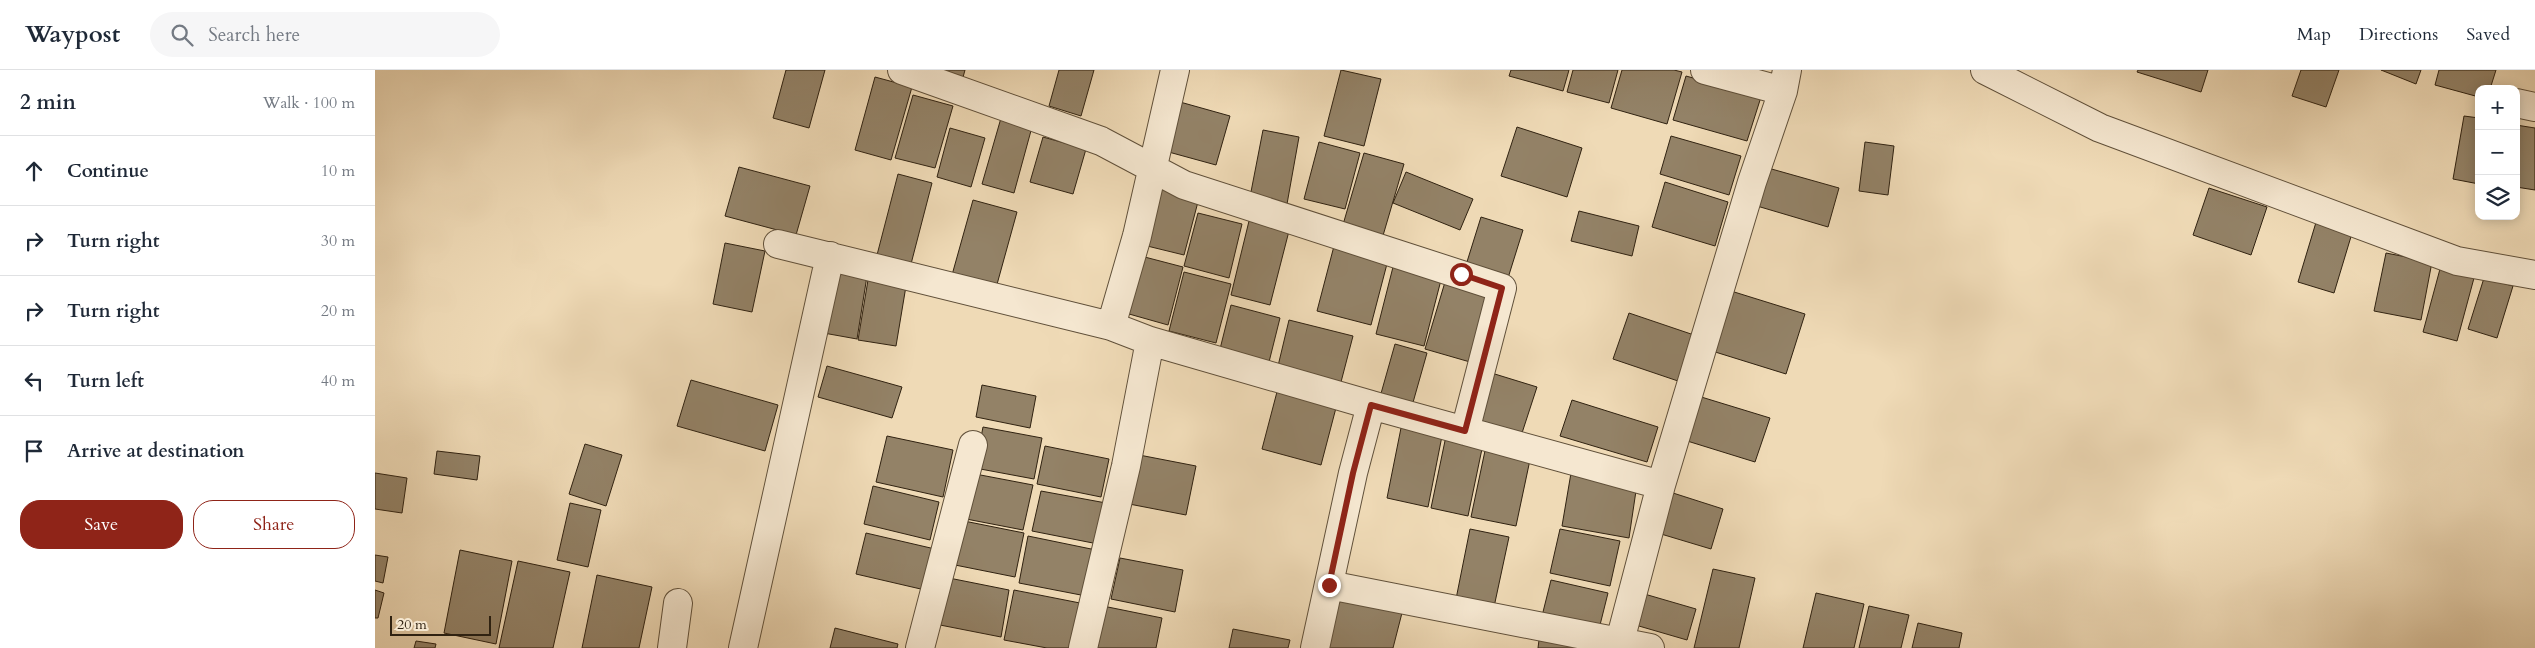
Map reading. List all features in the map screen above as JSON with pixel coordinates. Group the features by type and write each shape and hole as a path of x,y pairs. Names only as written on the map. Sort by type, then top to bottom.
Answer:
{"street":[{"path":"902,70 1101,141 1184,185 1502,288 1465,431"},
{"path":"1111,326 1137,236 1175,70"},
{"path":"1620,641 1661,485 1752,182 1785,81 1705,70"},
{"path":"1985,70 2100,128 2118,135 2457,261 2535,275"},
{"path":"2520,104 2535,107"},
{"path":"778,244 1111,326 1150,341 1371,405 1661,485"},
{"path":"743,648 830,256"},
{"path":"1083,648 1127,466 1150,341"},
{"path":"1315,648 1353,473 1371,405"},
{"path":"920,648 973,445"},
{"path":"1329,585 1649,648"},
{"path":"672,648 679,603"}],"building":[{"path":"786,70 825,70 809,128 773,118"},
{"path":"939,70 965,70 962,81"},
{"path":"1059,70 1094,70 1081,116 1049,106"},
{"path":"1341,70 1381,79 1364,146 1324,136"},
{"path":"1511,70 1569,70 1563,91 1509,76"},
{"path":"1573,70 1618,70 1609,103 1567,92"},
{"path":"1622,70 1674,70 1682,72 1667,124 1611,108"},
{"path":"2138,70 2208,70 2201,92 2137,72"},
{"path":"2301,70 2339,70 2326,107 2292,96"},
{"path":"2381,70 2421,70 2416,84"},
{"path":"2439,70 2496,70 2491,85 2475,85 2475,96 2435,85"},
{"path":"1686,76 1761,97 1747,141 1673,120"},
{"path":"875,77 912,87 891,160 855,150"},
{"path":"913,95 953,106 935,168 895,158"},
{"path":"1180,102 1230,116 1216,165 1165,151"},
{"path":"2464,116 2475,117 2475,183 2453,179"},
{"path":"1001,118 1032,127 1014,193 982,184"},
{"path":"2520,126 2535,128 2535,190 2520,188"},
{"path":"1517,127 1582,148 1567,197 1501,176"},
{"path":"950,128 985,138 971,187 937,177"},
{"path":"1263,130 1299,137 1287,204 1250,197"},
{"path":"1671,136 1741,156 1729,195 1660,174"},
{"path":"1043,137 1086,149 1073,194 1030,182"},
{"path":"1319,142 1360,153 1345,209 1304,199"},
{"path":"1865,142 1894,146 1888,195 1859,191"},
{"path":"1364,153 1404,164 1382,239 1342,228"},
{"path":"739,167 810,186 796,235 725,216"},
{"path":"1768,168 1839,188 1828,227 1757,206"},
{"path":"1406,172 1473,199 1460,230 1393,203"},
{"path":"898,174 932,183 911,264 877,255"},
{"path":"1665,182 1728,202 1715,246 1652,227"},
{"path":"1155,187 1199,198 1184,255 1139,244"},
{"path":"2209,188 2267,207 2251,255 2193,235"},
{"path":"973,200 1017,212 996,288 952,275"},
{"path":"1579,211 1639,226 1632,256 1571,241"},
{"path":"1198,213 1242,224 1229,278 1184,266"},
{"path":"1481,217 1523,230 1508,278 1466,265"},
{"path":"2317,219 2353,230 2334,293 2298,282"},
{"path":"1249,221 1289,231 1270,305 1231,295"},
{"path":"725,243 765,251 752,312 713,304"},
{"path":"1334,246 1388,260 1371,325 1317,311"},
{"path":"2386,253 2432,262 2421,320 2374,311"},
{"path":"1137,255 1183,267 1168,325 1122,312"},
{"path":"1393,267 1441,280 1424,346 1376,334"},
{"path":"2440,269 2474,278 2457,341 2423,332"},
{"path":"828,270 867,276 857,339 818,332"},
{"path":"1184,272 1231,284 1216,343 1169,331"},
{"path":"2484,278 2513,286 2497,338 2468,329"},
{"path":"868,280 906,286 896,346 858,340"},
{"path":"1445,282 1497,297 1477,364 1425,349"},
{"path":"1731,291 1805,314 1786,374 1712,351"},
{"path":"1231,305 1280,318 1269,362 1220,349"},
{"path":"1629,313 1694,335 1678,381 1613,359"},
{"path":"1289,320 1353,336 1341,382 1278,366"},
{"path":"1395,344 1427,353 1412,406 1380,397"},
{"path":"827,366 902,387 892,418 818,397"},
{"path":"1485,371 1537,387 1522,433 1471,418"},
{"path":"691,380 778,405 765,451 677,426"},
{"path":"982,385 1036,396 1030,428 976,417"},
{"path":"1278,388 1337,404 1321,465 1262,449"},
{"path":"1698,396 1770,418 1755,462 1684,440"},
{"path":"1572,400 1658,427 1647,462 1560,436"},
{"path":"983,427 1042,438 1034,479 975,468"},
{"path":"1401,428 1442,436 1428,507 1387,498"},
{"path":"887,436 953,450 943,497 876,482"},
{"path":"1446,436 1483,444 1468,516 1431,508"},
{"path":"585,444 622,455 606,506 569,494"},
{"path":"1045,446 1109,459 1101,497 1037,484"},
{"path":"1486,446 1531,455 1516,526 1471,517"},
{"path":"437,451 480,456 477,480 434,474"},
{"path":"1134,454 1196,466 1186,515 1124,503"},
{"path":"375,473 407,478 402,513 375,509"},
{"path":"970,473 1033,485 1023,530 961,518"},
{"path":"1571,473 1637,484 1629,538 1562,526"},
{"path":"873,486 939,502 930,540 864,524"},
{"path":"1041,491 1106,503 1098,544 1032,531"},
{"path":"1673,493 1723,509 1711,549 1661,534"},
{"path":"570,503 601,510 588,567 557,560"},
{"path":"959,520 1024,533 1015,577 950,564"},
{"path":"1470,529 1509,537 1494,607 1456,599"},
{"path":"1560,529 1620,541 1610,586 1550,573"},
{"path":"866,533 935,549 925,590 856,574"},
{"path":"1028,536 1096,550 1086,596 1019,583"},
{"path":"460,550 512,561 496,644 444,633"},
{"path":"375,555 388,557 383,583 375,581"},
{"path":"1120,558 1183,570 1175,612 1111,599"},
{"path":"518,561 570,572 553,648 499,648"},
{"path":"1713,569 1755,578 1739,648 1694,648"},
{"path":"597,575 652,587 639,648 582,648"},
{"path":"949,578 1009,590 1001,637 940,625"},
{"path":"1551,580 1608,593 1598,633 1541,620"},
{"path":"375,590 384,593 378,618 375,618"},
{"path":"1014,590 1085,604 1076,648 1047,648 1004,640"},
{"path":"1336,593 1403,609 1393,648 1322,648"},
{"path":"1641,593 1696,609 1687,640 1632,624"},
{"path":"1816,593 1864,604 1854,648 1803,648"},
{"path":"1098,605 1162,618 1156,648 1089,648"},
{"path":"1869,606 1909,615 1901,648 1859,648"},
{"path":"1918,623 1962,633 1959,648 1912,648"},
{"path":"835,628 898,644 897,648 830,648"},
{"path":"1233,629 1290,640 1288,648 1229,648"},
{"path":"1539,640 1582,648 1538,648"},
{"path":"416,641 436,644 435,648 414,648"}],"route":[{"path":"1329,585 1353,473 1371,405 1465,431 1502,288 1461,274"}]}
